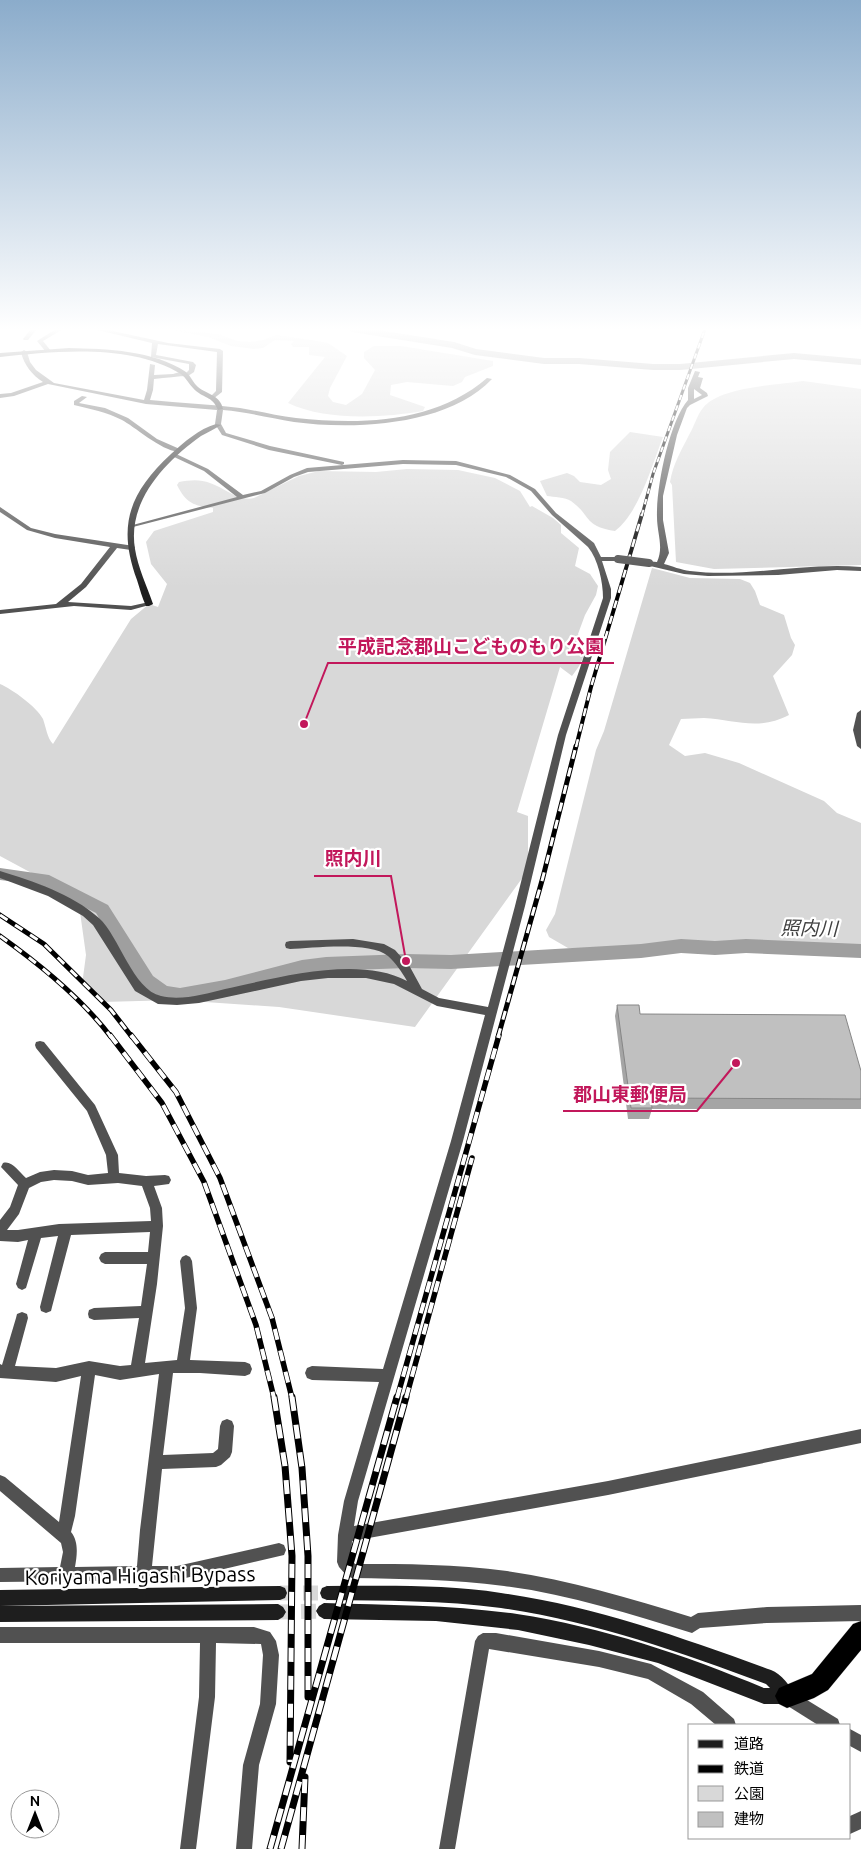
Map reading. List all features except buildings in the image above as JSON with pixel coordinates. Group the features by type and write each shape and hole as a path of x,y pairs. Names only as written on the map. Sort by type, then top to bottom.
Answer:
{"highway":[{"path":"788,1696 806,1690 820,1682 861,1632"}],"street":[{"path":"123,415 126,420 155,440 206,470 243,498"},
{"path":"219,415 218,425 224,434 253,443 350,466"},
{"path":"272,415 319,423 349,424 385,422 415,415"},
{"path":"660,564 665,553 661,527 660,496 674,436 681,415"},
{"path":"0,612 59,605 104,604 134,608 149,604 131,548 131,527 137,503 156,472 176,452 206,430 218,425"},
{"path":"131,527 269,490 301,472 350,466 430,461 474,466 508,476 533,490 554,514 591,545 599,559 607,589 607,598 562,736 520,906 457,1141 351,1501 343,1550 344,1562 352,1571 477,1575 556,1586 612,1600 692,1625 698,1622 767,1616 861,1613"},
{"path":"0,509 29,529 131,548"},
{"path":"59,605 69,600 83,586 115,545"},
{"path":"599,559 618,559 660,564 689,573 769,573 824,568 861,569"},
{"path":"861,713 857,730 861,746"},
{"path":"0,874 64,898 89,914 97,922 139,988 158,1000 177,1002 199,1000 301,977 328,974 366,974 388,977 437,1002 491,1012"},
{"path":"290,945 353,943 380,947 391,953 406,970 417,987 418,992"},
{"path":"40,1045 91,1108 112,1155 114,1179"},
{"path":"7,1167 24,1184"},
{"path":"0,1229 15,1210 24,1184 40,1177 54,1175 72,1176 88,1180 165,1180"},
{"path":"137,1370 157,1226 156,1208 146,1181"},
{"path":"0,1235 18,1236 66,1230 157,1226"},
{"path":"46,1306 66,1230"},
{"path":"22,1284 36,1234"},
{"path":"104,1258 154,1258"},
{"path":"183,1366 191,1308 186,1261"},
{"path":"94,1314 146,1312"},
{"path":"22,1318 3,1371 48,1375 89,1368 120,1373 183,1366 245,1369"},
{"path":"144,1573 167,1367"},
{"path":"63,1534 68,1516 89,1368"},
{"path":"312,1374 388,1376"},
{"path":"155,1462 216,1460 225,1452 227,1426"},
{"path":"345,1535 608,1488 861,1436"},
{"path":"0,1482 63,1534 69,1544 66,1573"},
{"path":"0,1574 177,1573 279,1550"},
{"name":"Koriyama Higashi Bypass","path":"0,1598 280,1593"},
{"path":"327,1593 421,1594 522,1603 632,1629 771,1678 788,1696 830,1724"},
{"path":"324,1611 436,1613 518,1622 589,1637 658,1655 764,1696 788,1696"},
{"name":"Koriyama Higashi Bypass","path":"0,1614 278,1612"},
{"path":"0,1635 259,1636 268,1641 271,1655 268,1704 251,1765 244,1849"},
{"path":"188,1849 207,1697 208,1635"},
{"path":"447,1849 483,1641 496,1640 599,1659 651,1672 697,1698 727,1724"}],"green space":[{"path":"342,415 385,415 372,416"},
{"path":"699,415 861,415 861,565 714,569 676,562 672,485 670,482 678,458"},
{"path":"630,432 663,437 638,501 624,523 615,531 605,529 593,523 571,501 547,496 540,481 567,473 574,476 580,482 601,485 611,479 608,470 610,452"},
{"path":"407,469 458,470 495,478 520,491 530,507 532,506 553,518 561,525 561,533 579,548 575,566 590,574 598,586 596,595 585,615 578,634 584,651 582,661 572,676 560,667 517,812 528,816 528,870 415,1027 279,1007 176,1000 102,1002 82,985 86,955 80,912 65,891 0,856 0,684 17,694 40,714 53,744 131,619 149,604 158,607 167,584 151,564 146,542 154,531 213,512 213,508 196,505 187,500 177,485 179,482 195,480 206,482 248,499 254,498 299,476 319,471 376,472"},
{"path":"652,568 690,578 740,579 750,583 760,605 784,615 795,645 792,655 773,676 789,715 778,720 757,724 704,718 681,719 669,745 685,756 705,753 739,763 824,801 837,813 861,823 861,945 750,941 695,944 616,952 568,948 549,937 546,930 555,914 596,750 604,731"}],"waterway":[{"name":"照内川","path":"0,874 43,879 102,909 147,981 162,992 180,995 225,987 302,967 326,964 406,961 451,962 641,951 681,946 715,948 746,946 861,951"}],"tunnel":[{"path":"280,1593 327,1593"},
{"path":"278,1612 324,1611"}],"railway":[{"path":"642,515 653,474 674,415"},
{"path":"576,747 591,687 642,514"},
{"path":"498,1037 543,877 576,746"},
{"path":"0,915 44,944 111,1010 132,1037"},
{"path":"0,936 74,996 111,1037"},
{"path":"110,1035 162,1103 204,1182 256,1325 274,1398"},
{"path":"131,1035 176,1092 220,1178 272,1318 292,1398"},
{"path":"397,1398 499,1035"},
{"path":"406,1398 472,1158"},
{"path":"274,1397 285,1466 292,1556 290,1762"},
{"path":"292,1397 302,1468 308,1556 308,1697"},
{"path":"270,1849 397,1397"},
{"path":"281,1849 406,1397"},
{"path":"302,1849 305,1777"}],"place":[{"name":"平成記念郡山こどものもり公園","path":"304,724"},
{"name":"照内川","path":"406,961"},
{"name":"郡山東郵便局","path":"736,1063"}]}
